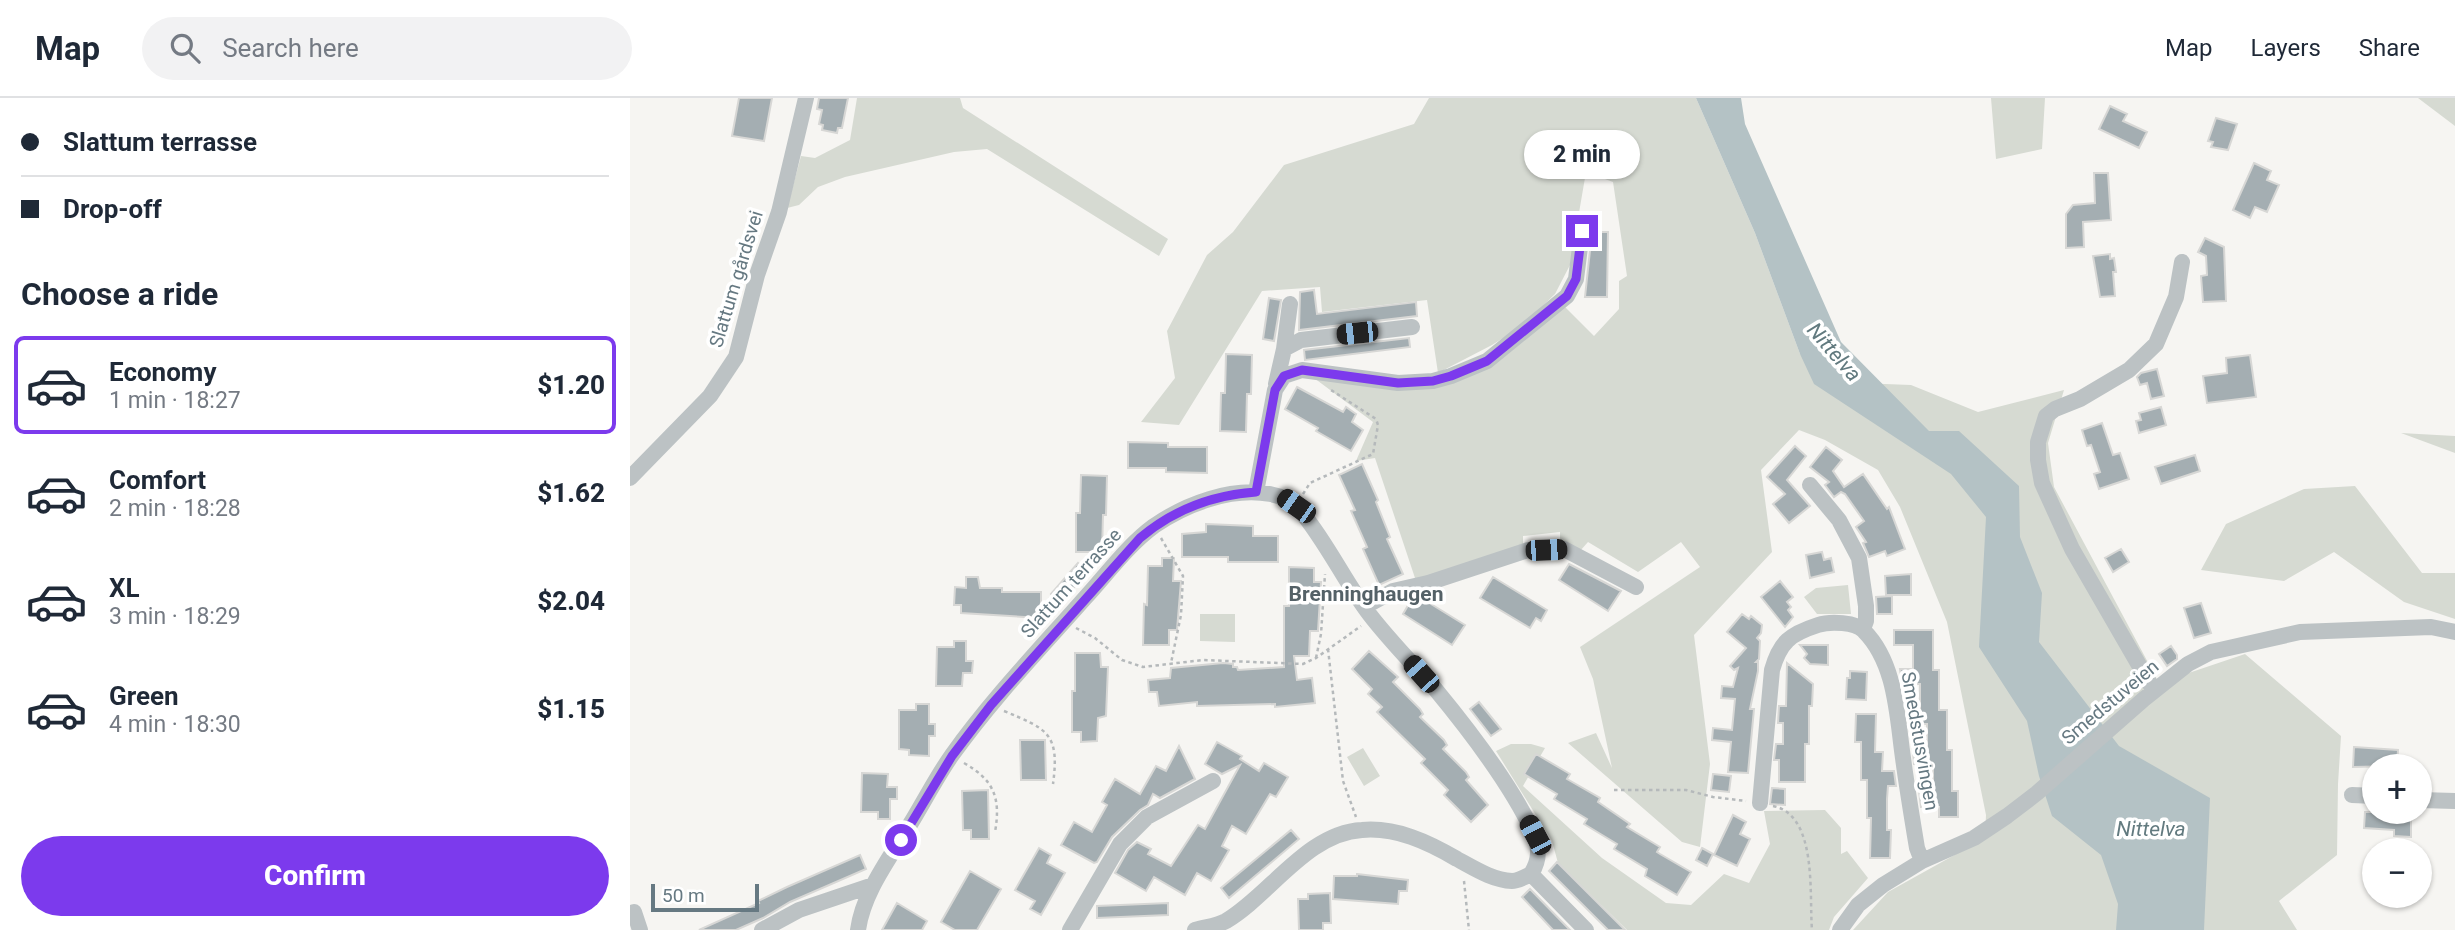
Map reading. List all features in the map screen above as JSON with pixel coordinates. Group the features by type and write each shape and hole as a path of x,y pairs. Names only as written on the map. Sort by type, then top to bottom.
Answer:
{"street":[{"name":"Slattum gårdsvei","path":"630,478 710,396 736,357 757,275 779,212 806,98"},
{"path":"1275,390 1284,376 1302,370 1398,383 1433,381 1487,361 1567,296 1576,279 1582,231"},
{"path":"2149,695 2042,483 2038,442 2046,416 2129,370 2156,344 2176,297 2182,262"},
{"path":"1256,492 1284,349 1290,304"},
{"path":"1284,349 1301,340 1412,327"},
{"path":"1760,803 1772,670 1777,653 1786,640 1800,631 1822,624 1847,624 1863,629 1866,621 1859,558 1839,520 1810,485"},
{"name":"Slattum terrasse","path":"858,930 873,885 952,756 991,705 1063,622 1154,526 1172,515 1234,494 1256,492 1283,497 1296,506"},
{"path":"1197,930 1224,922 1259,896 1300,858 1343,833 1361,830 1398,832 1438,848 1480,872 1514,881 1531,874 1539,854 1535,835 1519,806 1481,750 1438,692 1368,613 1331,551 1296,506"},
{"path":"1368,613 1394,591 1428,583 1528,550 1563,549 1636,587"},
{"name":"Smedstuveien","path":"1840,930 1858,905 1883,885 1922,861 1974,838 2037,793 2188,664 2211,652 2300,632 2431,627 2455,632"},
{"name":"Smedstusvingen","path":"1863,629 1881,655 1896,706 1917,848 1922,861"},
{"path":"1070,930 1121,844 1147,817 1213,781"},
{"path":"2352,795 2362,795"},
{"path":"2432,800 2455,801"},
{"path":"1531,874 1586,930"},
{"path":"762,930 799,910 873,885"},
{"path":"634,912 640,930"}],"path":[{"path":"1296,506 1310,483 1373,454 1378,425 1376,419 1323,384"},
{"path":"1154,526 1183,576 1181,615 1171,663"},
{"path":"1316,658 1321,634 1325,563 1331,551"},
{"path":"1063,622 1095,638 1122,660 1143,667 1203,660 1303,664 1328,649 1368,613"},
{"path":"1328,649 1343,781 1361,830"},
{"path":"991,705 1035,724 1046,732 1055,753 1053,784"},
{"path":"952,756 976,770 987,779 993,789 998,816 995,832"},
{"path":"1614,790 1686,790 1713,797 1781,807 1796,820 1805,842 1809,862 1812,930"},
{"path":"1462,861 1469,930"}],"shaded area":[{"path":"857,98 960,98 963,108 1168,239 1159,256 987,149 954,152 845,177 818,187 799,205 787,208 801,156 815,158 850,140"},
{"path":"1429,98 1696,98 1755,233 1800,354 1859,383 1911,385 1978,412 2064,390 2048,443 2054,487 2159,683 2245,654 2341,736 2337,855 2279,901 2297,930 1853,930 1888,892 1985,838 1986,815 1947,622 1900,507 1878,470 1825,440 1799,430 1761,470 1772,552 1694,635 1710,764 1700,847 1682,842 1568,743 1596,733 1612,768 1593,679 1580,647 1700,567 1681,542 1638,572 1588,542 1580,551 1560,545 1560,532 1523,536 1523,549 1416,581 1375,458 1356,461 1373,422 1306,372 1433,387 1565,307 1594,336 1619,309 1619,281 1627,276 1613,182 1586,172 1570,265 1555,294 1522,326 1438,373 1427,300 1322,312 1320,287 1262,291 1179,425 1141,422 1175,378 1167,331 1207,255 1233,232 1284,165 1414,124"},
{"path":"1991,98 2045,98 2042,149 1996,159"},
{"path":"2418,98 2455,98 2455,126"},
{"path":"2401,433 2455,436 2455,453"},
{"path":"2355,486 2422,573 2455,573 2455,619 2404,602 2334,552 2284,581 2201,570 2226,524 2304,489"},
{"path":"1848,585 1851,614 1817,614 1804,597 1816,588"},
{"path":"1200,614 1235,614 1235,642 1200,641"},
{"path":"1511,744 1531,744 1545,748 1523,786 1602,858 1666,903 1691,905 1724,874 1749,883 1770,844 1764,811 1825,810 1841,828 1841,854 1847,851 1868,878 1834,917 1829,930 1627,930 1558,863 1552,841 1496,751"},
{"path":"1363,748 1380,776 1364,786 1347,757"}],"water":[{"name":"Nittelva","path":"1696,98 1741,98 1745,124 1841,342 1929,431 1959,431 2019,486 2020,537 2042,593 2039,642 2119,746 2210,798 2204,930 2116,930 2118,904 2101,855 2052,816 2039,776 2027,721 1979,647 1986,517 1951,474 1814,384 1800,354 1755,233"}],"building":[{"path":"739,98 772,98 764,141 732,136"},
{"path":"819,98 848,98 842,128 838,128 837,133 822,130 823,125 819,124 822,110 817,109"},
{"path":"2110,106 2127,114 2123,121 2147,132 2139,148 2099,129"},
{"path":"2216,118 2237,124 2228,150 2211,147 2213,142 2208,141"},
{"path":"2254,163 2271,171 2267,180 2279,185 2267,212 2255,207 2250,218 2233,210"},
{"path":"2094,173 2108,173 2111,220 2083,222 2084,247 2066,248 2066,214 2073,205 2095,203"},
{"path":"1592,232 1608,232 1607,297 1585,297"},
{"path":"2205,238 2224,247 2226,301 2203,302 2201,276 2207,275 2206,256 2198,252"},
{"path":"2110,254 2110,259 2114,258 2116,272 2113,272 2115,296 2100,297 2093,256"},
{"path":"1314,290 1317,314 1416,302 1417,316 1299,330 1300,292"},
{"path":"1269,298 1281,300 1274,341 1263,339"},
{"path":"1409,338 1410,347 1305,360 1304,350"},
{"path":"1226,354 1252,355 1246,432 1220,431"},
{"path":"2250,355 2256,397 2207,403 2203,376 2227,373 2226,358"},
{"path":"2157,369 2164,396 2151,399 2147,383 2140,385 2137,377 2141,373"},
{"path":"1297,387 1343,412 1346,407 1356,414 1352,422 1363,430 1351,451 1285,409"},
{"path":"2161,407 2166,425 2139,433 2136,421 2141,420 2139,413"},
{"path":"2102,423 2113,455 2120,453 2129,479 2099,489 2094,474 2100,472 2091,445 2087,446 2082,430"},
{"path":"1128,442 1168,443 1168,447 1207,447 1207,473 1166,472 1166,468 1128,468"},
{"path":"1795,446 1806,456 1787,480 1810,506 1789,523 1773,504 1785,494 1767,477"},
{"path":"1826,447 1842,460 1833,471 1844,487 1863,474 1887,509 1889,507 1905,549 1887,556 1885,551 1869,557 1863,543 1866,542 1856,527 1864,521 1845,494 1841,492 1834,497 1825,485 1829,482 1810,467"},
{"path":"2195,455 2200,471 2161,484 2155,467"},
{"path":"1362,464 1378,500 1376,502 1390,537 1387,539 1403,574 1379,585 1363,549 1367,547 1351,511 1355,510 1339,475"},
{"path":"1081,475 1107,476 1102,552 1076,552 1076,513 1080,513"},
{"path":"1206,524 1253,526 1253,536 1278,536 1278,562 1228,562 1228,557 1182,557 1182,534 1206,532"},
{"path":"2121,549 2129,562 2113,572 2105,558"},
{"path":"1822,552 1824,560 1831,558 1834,572 1810,578 1806,555"},
{"path":"1162,558 1174,558 1173,581 1181,581 1177,630 1169,630 1169,645 1143,645 1148,566 1162,566"},
{"path":"1078,563 1088,572 1060,603 1051,594"},
{"path":"1569,564 1621,591 1608,611 1559,580"},
{"path":"1289,567 1314,568 1314,582 1321,582 1318,631 1310,631 1309,656 1294,656 1297,680 1312,678 1315,703 1275,707 1275,704 1197,706 1197,702 1159,706 1157,692 1149,692 1148,680 1170,678 1171,668 1223,663 1233,664 1238,670 1284,667 1284,606 1289,606"},
{"path":"1911,574 1911,595 1886,595 1885,576"},
{"path":"966,577 978,577 980,588 1002,588 1002,592 1041,592 1041,618 961,613 961,605 954,605 955,587 966,588"},
{"path":"1493,577 1547,610 1541,621 1536,618 1530,628 1480,598"},
{"path":"1780,581 1793,597 1787,602 1793,617 1785,627 1761,597"},
{"path":"1418,596 1465,625 1452,645 1403,614 1413,597"},
{"path":"1892,596 1892,614 1877,614 1876,597"},
{"path":"2201,603 2211,633 2194,638 2184,608"},
{"path":"1742,614 1749,619 1751,616 1762,625 1757,638 1760,641 1759,659 1756,662 1758,671 1750,709 1754,709 1748,773 1728,772 1731,742 1712,740 1713,728 1732,730 1735,699 1721,698 1722,686 1733,687 1738,668 1734,670 1730,666 1746,648 1727,632"},
{"path":"1894,630 1933,630 1933,670 1939,670 1939,710 1947,710 1947,750 1952,750 1952,791 1958,791 1958,817 1939,817 1939,807 1921,807 1919,791 1933,791 1933,764 1914,764 1913,750 1927,750 1927,724 1909,724 1907,709 1920,709 1920,684 1902,684 1900,669 1913,669 1913,645 1894,645"},
{"path":"954,641 966,641 966,661 973,661 972,673 963,673 962,686 936,686 937,647 954,647"},
{"path":"1800,645 1828,645 1828,665 1810,664 1804,658 1807,654"},
{"path":"2171,646 2177,659 2167,666 2159,654"},
{"path":"1369,651 1398,677 1393,682 1420,709 1423,714 1420,717 1444,740 1447,745 1443,749 1466,772 1469,777 1466,780 1488,805 1471,822 1444,795 1448,790 1421,763 1425,759 1377,712 1382,707 1368,694 1372,689 1352,669"},
{"path":"1075,653 1100,653 1101,667 1108,667 1106,716 1098,718 1097,741 1081,742 1081,732 1072,732"},
{"path":"1787,663 1813,684 1812,706 1809,706 1809,744 1805,744 1805,782 1779,782 1779,760 1774,760 1776,744 1783,744 1783,723 1778,723 1779,706 1786,706"},
{"path":"1850,671 1867,672 1866,700 1846,699"},
{"path":"1479,702 1501,729 1491,736 1470,709"},
{"path":"916,704 929,704 929,724 935,724 935,736 929,736 929,756 909,755 909,750 899,749 899,710 916,710"},
{"path":"1856,714 1876,714 1875,752 1883,752 1882,771 1894,771 1896,786 1888,786 1887,799 1887,830 1891,830 1890,858 1870,858 1871,818 1867,818 1867,780 1861,780 1861,742 1855,742"},
{"path":"1020,740 1045,740 1046,780 1021,780"},
{"path":"1217,742 1242,756 1240,759 1259,771 1264,763 1288,777 1276,797 1270,794 1246,834 1232,826 1222,846 1229,850 1211,881 1197,873 1185,895 1154,877 1146,891 1115,873 1128,850 1137,842 1151,849 1148,854 1171,866 1198,825 1205,829 1240,765 1222,774 1205,764"},
{"path":"1179,746 1195,779 1160,798 1153,794 1148,805 1112,837 1097,862 1094,863 1061,845 1074,822 1092,832 1107,805 1102,802 1115,779 1140,794 1156,766 1166,771"},
{"path":"2354,747 2398,750 2398,754 2362,754 2362,767 2353,767"},
{"path":"1536,754 1570,774 1567,779 1600,798 1598,802 1630,824 1627,827 1660,847 1657,852 1691,872 1677,895 1645,876 1647,869 1614,849 1617,844 1584,824 1587,819 1554,799 1557,794 1524,774"},
{"path":"862,773 888,774 887,787 897,787 897,799 890,799 890,819 878,819 878,812 861,812"},
{"path":"1713,774 1731,776 1729,792 1711,790"},
{"path":"1772,788 1785,789 1785,805 1770,804"},
{"path":"988,790 989,839 971,839 971,830 963,830 962,791"},
{"path":"1733,815 1746,822 1740,834 1750,839 1737,866 1714,855"},
{"path":"2364,824 2411,824 2411,837 2394,836 2394,830 2364,828"},
{"path":"1291,830 1299,839 1229,898 1221,888"},
{"path":"1039,848 1051,855 1047,863 1065,873 1041,915 1030,909 1035,901 1015,890"},
{"path":"1702,848 1713,854 1707,866 1696,860"},
{"path":"860,855 866,869 790,902 763,918 736,930 699,930 787,887"},
{"path":"1557,862 1625,930 1608,930 1549,871"},
{"path":"970,871 1001,889 977,930 955,930 941,922"},
{"path":"1357,874 1408,880 1407,891 1399,891 1398,904 1333,899 1334,876"},
{"path":"1530,889 1570,930 1553,930 1522,897"},
{"path":"1330,893 1331,923 1323,923 1323,930 1299,930 1298,899 1308,899 1308,894"},
{"path":"897,903 927,921 922,930 882,930"},
{"path":"1168,903 1168,915 1097,918 1097,906"}],"district":[{"name":"Brenninghaugen","path":"1366,594"}],"route":[{"path":"901,840 952,756 991,705 1140,538 1154,526 1189,508 1213,499 1256,492 1275,390 1284,376 1302,370 1398,383 1433,381 1487,361 1567,296 1576,279 1582,231"}]}
